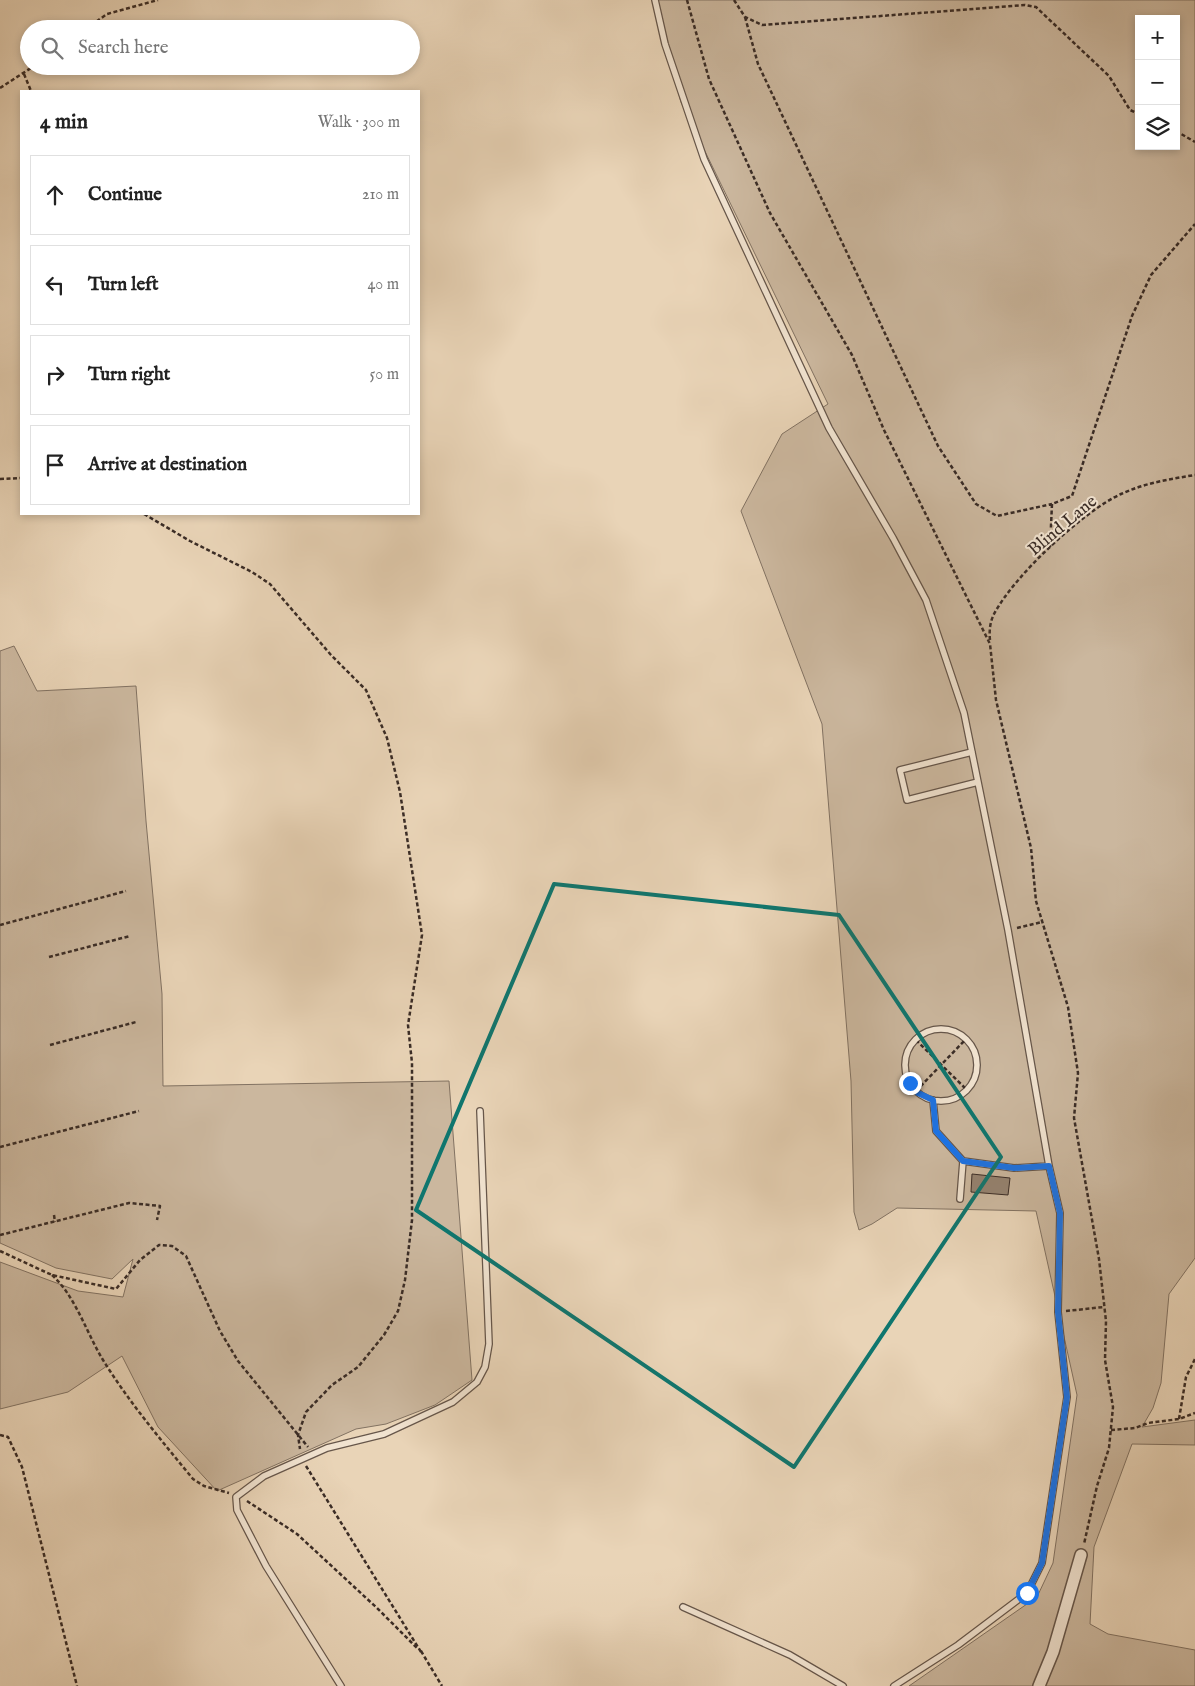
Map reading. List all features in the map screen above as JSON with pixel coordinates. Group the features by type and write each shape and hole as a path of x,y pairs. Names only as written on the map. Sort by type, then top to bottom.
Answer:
{"street":[{"path":"1039,1686 1052,1652 1081,1555"}],"lane":[{"path":"655,0 665,44 704,159 829,428 926,600 964,713 1008,930 1049,1166 1060,1213 1058,1312 1067,1397 1042,1563 1027,1593 958,1645 894,1686"},
{"path":"972,752 900,770 907,800 978,782"},
{"path":"941,1029 953,1031 966,1039 971,1044 976,1055 978,1066 976,1078 962,1096 940,1102 928,1099 916,1091 910,1083 906,1072 906,1059 910,1047 916,1040 928,1031 941,1029"},
{"path":"933,1100 936,1131 963,1161 1014,1168 1049,1166"},
{"path":"341,1686 266,1566 237,1510 236,1496 264,1476 327,1448 384,1434 453,1402 477,1382 485,1366 489,1344 480,1111"},
{"path":"960,1199 963,1161"},
{"path":"682,1607 790,1655 842,1685"},
{"path":"834,1686 842,1685"}],"path":[{"path":"99,20 107,14 158,0"},
{"path":"734,0 745,17 758,64 938,446 976,504 997,516 1052,504 1072,496 1132,316 1151,275 1195,224"},
{"path":"745,17 762,25 1025,6 1036,7 1109,76 1130,110 1135,112"},
{"path":"0,88 22,75"},
{"path":"24,75 30,90"},
{"path":"1180,133 1195,142"},
{"name":"Blind Lane","path":"990,644 989,632 993,616 1004,599 1050,547 1092,512 1120,495 1151,483 1195,475"},
{"path":"0,479 20,478"},
{"path":"1050,547 1052,504"},
{"path":"146,515 190,542 252,572 270,584 331,655 366,690 387,738 400,792 422,935 408,1025 412,1064 412,1220 405,1280 398,1311 384,1335 358,1367 332,1385 306,1412 298,1435 302,1459 442,1686"},
{"path":"0,924 126,891"},
{"path":"1008,930 1042,922"},
{"path":"49,957 130,936"},
{"path":"50,1045 136,1022"},
{"path":"916,1091 966,1039"},
{"path":"916,1040 967,1090"},
{"path":"0,1147 139,1111"},
{"path":"0,1235 129,1203 160,1206 157,1220"},
{"path":"54,1215 55,1222"},
{"path":"0,1252 52,1275 116,1289 140,1260 159,1245 172,1246 186,1256 220,1331 238,1361 314,1454"},
{"path":"52,1275 63,1285 102,1358 133,1405 193,1480 204,1486 225,1492"},
{"path":"1058,1312 1104,1307"},
{"path":"1179,1419 1186,1377 1192,1362 1195,1360"},
{"path":"1111,1430 1135,1428 1148,1423 1179,1419 1195,1413"},
{"path":"0,1435 8,1437 22,1467 77,1686"},
{"path":"244,1499 298,1534 421,1652"}],"highlighted area":[{"path":"554,884 839,915 1001,1157 794,1467 416,1210"}],"shaded area":[{"path":"654,0 1195,0 1195,1258 1169,1294 1161,1383 1153,1408 1142,1427 1195,1420 1195,1445 1132,1444 1094,1547 1090,1624 1108,1634 1195,1650 1195,1686 909,1686 1037,1597 1053,1563 1077,1395 1036,1211 897,1208 859,1230 854,1212 851,1081 822,724 741,511 782,434 828,404 681,102"},
{"path":"14,646 37,691 136,686 162,994 163,1086 449,1081 472,1380 435,1405 386,1424 356,1429 217,1491 158,1427 122,1356 68,1392 0,1409 0,1262 78,1291 123,1297 133,1259 112,1279 56,1268 0,1243 0,651"}],"building":[{"path":"972,1174 1010,1178 1008,1195 971,1192"}],"route":[{"path":"910,1083 918,1093 933,1100 936,1131 963,1161 1014,1168 1049,1166 1060,1213 1058,1312 1067,1397 1042,1563 1027,1593"}]}
